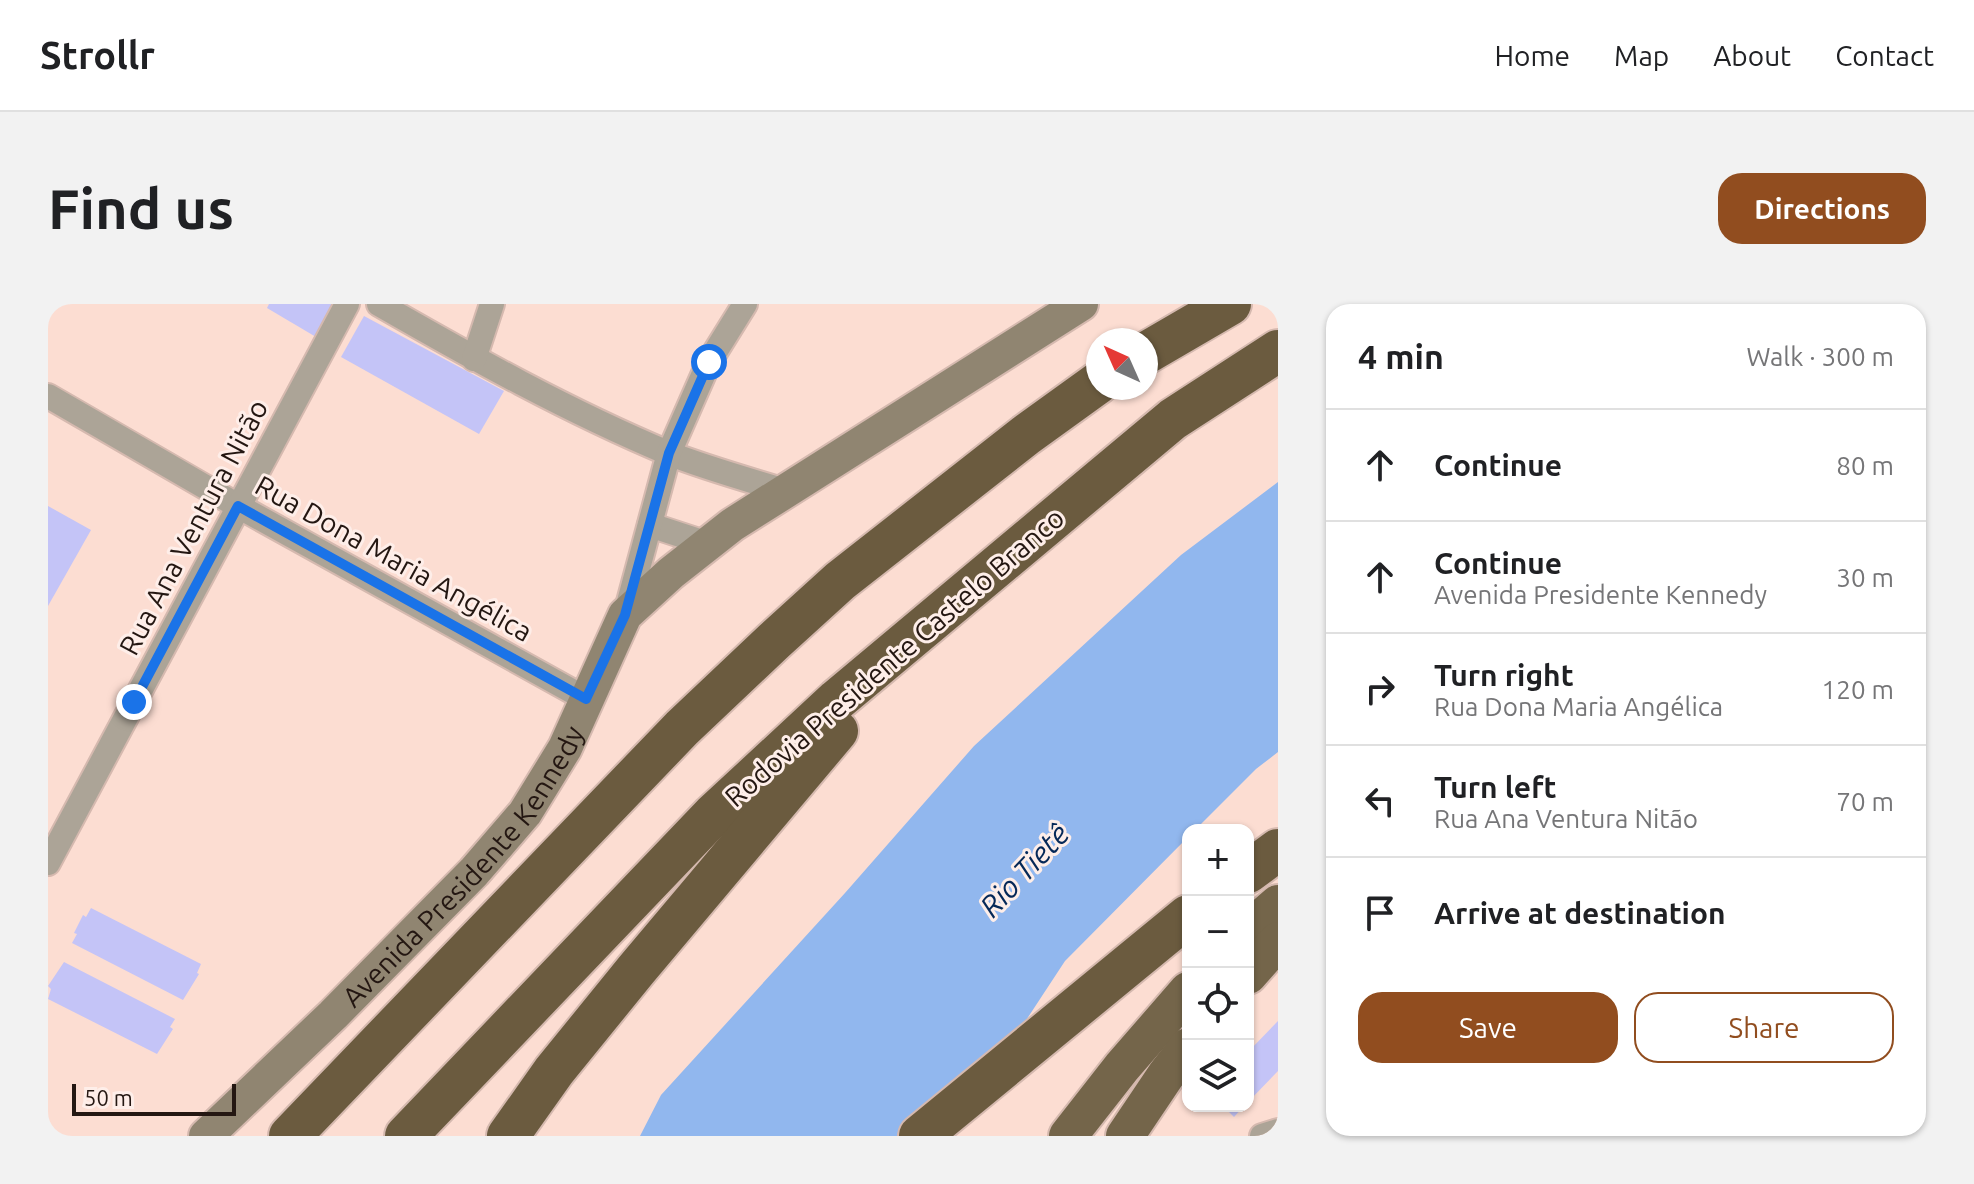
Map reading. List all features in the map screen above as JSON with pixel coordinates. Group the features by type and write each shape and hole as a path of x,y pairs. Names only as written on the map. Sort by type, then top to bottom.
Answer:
{"highway":[{"path":"1158,344 1196,316 1230,304"},
{"name":"Rodovia Presidente Castelo Branco","path":"406,1136 713,815 837,700 1173,419 1278,351"},
{"path":"290,1136 682,728 785,631 840,581 1086,392"},
{"path":"508,1136 554,1071 726,861 940,613"},
{"path":"1254,868 1278,850"},
{"path":"1254,925 1278,904"},
{"path":"920,1136 1182,921"},
{"path":"1254,968 1278,941"},
{"path":"1068,1136 1182,998"},
{"path":"1125,1136 1182,1055"}],"main road":[{"name":"Avenida Presidente Kennedy","path":"206,1136 333,1015 500,842 540,791 565,748 625,615 708,544 785,491 1081,304"}],"street":[{"name":"Rua Ana Ventura Nitão","path":"48,863 347,304"},
{"path":"379,304 474,359 582,414 669,453 785,491"},
{"path":"474,359 492,304"},
{"path":"625,615 669,453 709,362 745,304"},
{"name":"Rua Dona Maria Angélica","path":"48,396 238,506 586,699"},
{"path":"650,525 708,544"},
{"path":"1262,1136 1278,1131"}],"water":[{"name":"Rio Tietê","path":"1278,482 1278,752 1256,769 1201,824 1182,824 1182,843 1065,961 950,1136 640,1136 661,1095 974,746 1181,555"}],"building":[{"path":"269,304 335,304 316,337 267,308"},
{"path":"364,316 504,391 479,434 341,357"},
{"path":"48,506 91,530 48,606"},
{"path":"91,908 201,964 199,974 183,1000 72,943 83,915 86,917"},
{"path":"64,962 175,1019 170,1027 173,1029 157,1054 48,999 51,989 48,986"},
{"path":"1278,1021 1278,1071 1254,1096 1254,1046"}],"route":[{"path":"134,702 238,506 586,699 625,615 669,453 709,362"}]}
